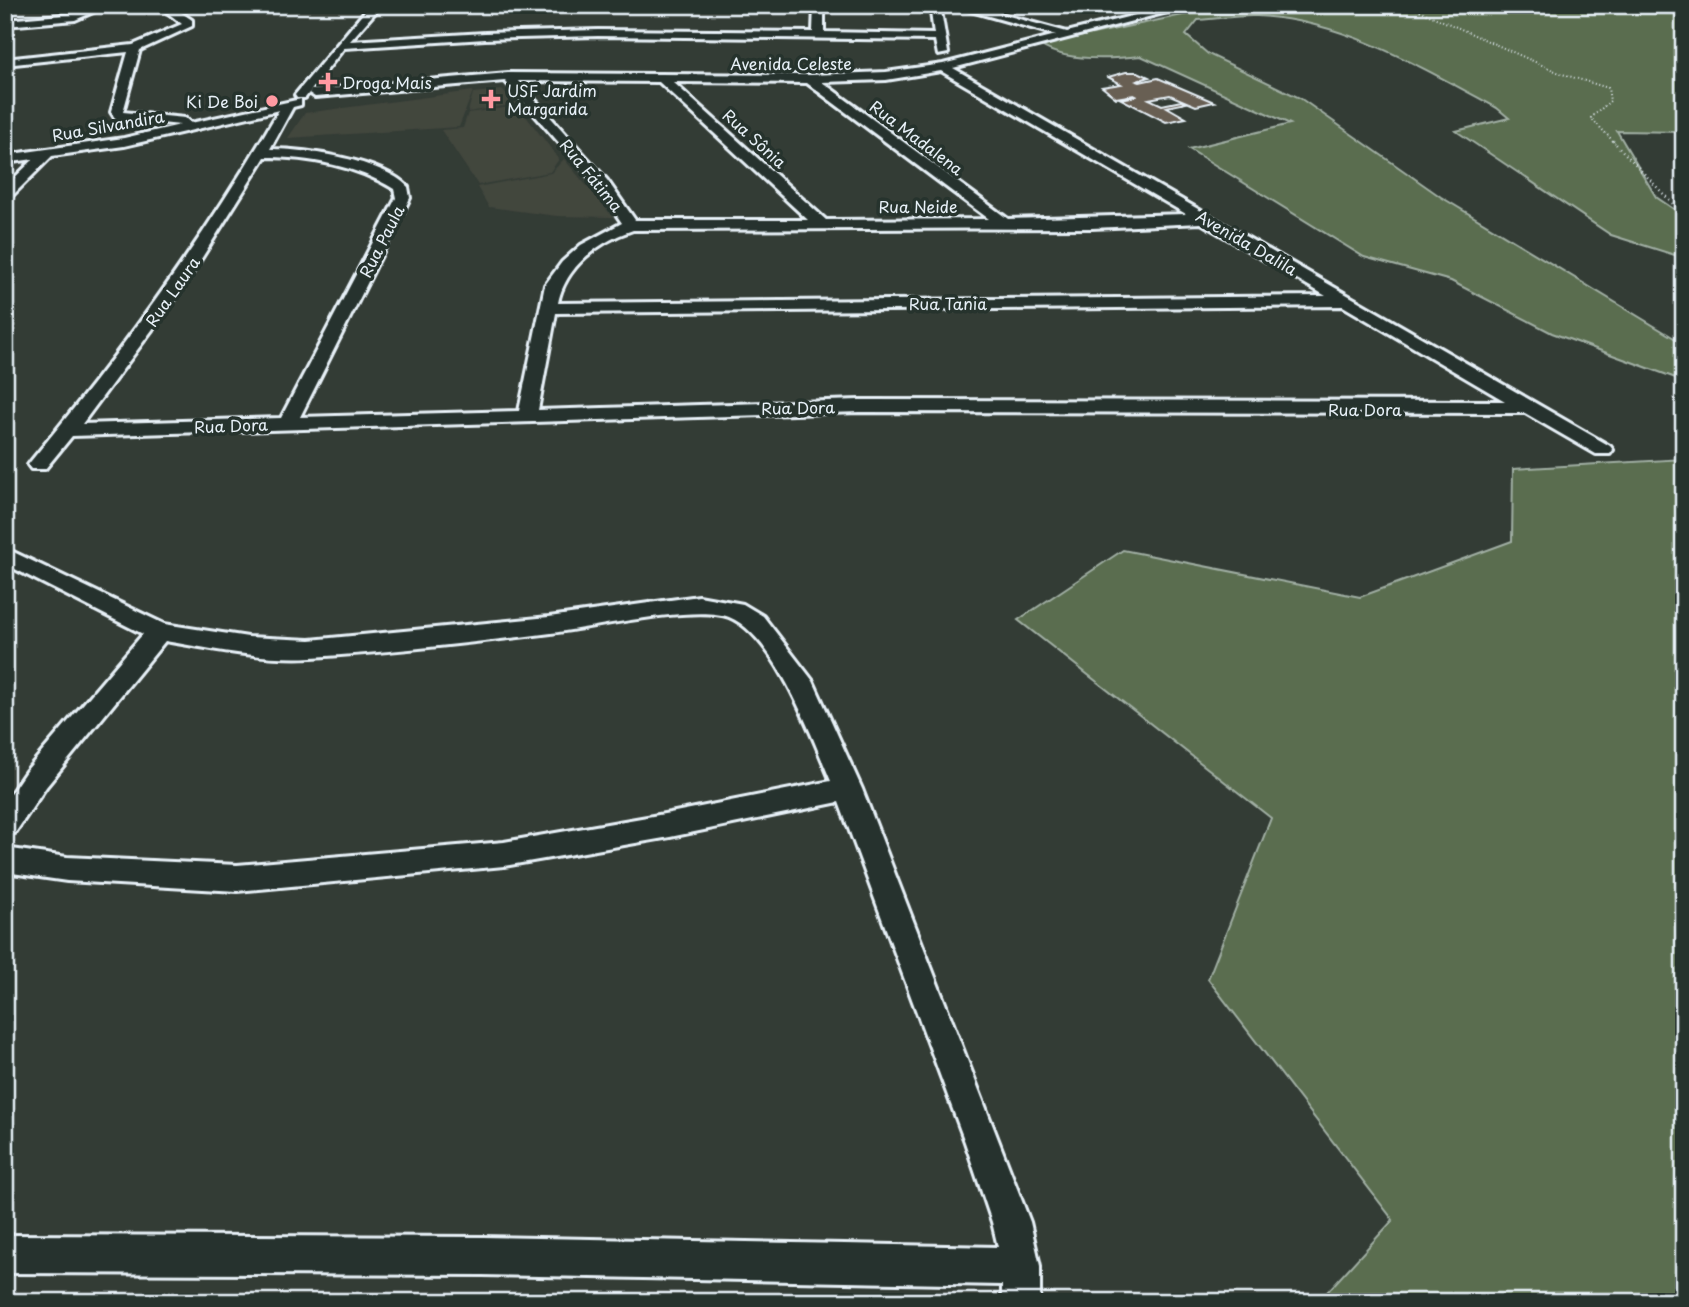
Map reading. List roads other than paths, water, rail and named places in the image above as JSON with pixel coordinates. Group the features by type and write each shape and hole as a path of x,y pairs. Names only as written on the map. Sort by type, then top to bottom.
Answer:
{"street":[{"path":"5,23 75,17 104,5"},
{"path":"5,62 135,48 187,26 188,22 183,17 164,5"},
{"path":"376,6 401,5"},
{"path":"818,5 818,35"},
{"path":"935,5 943,67"},
{"path":"956,5 1068,35"},
{"name":"Avenida Celeste","path":"296,101 386,85 508,77 810,79 886,76 943,67 1189,5"},
{"name":"Rua Laura","path":"38,465 141,335 296,101 376,6"},
{"path":"1137,8 1158,13"},
{"path":"341,45 545,34 939,37"},
{"path":"135,48 122,87 117,112 119,115 207,123"},
{"name":"Avenida Dalila","path":"943,67 1604,450"},
{"name":"Rua Fátima","path":"508,77 602,183 631,225 620,228 585,251 560,274 553,285 527,416"},
{"name":"Rua Sônia","path":"662,78 823,225"},
{"name":"Rua Madalena","path":"810,79 1004,223"},
{"name":"Rua Silvandira","path":"5,159 114,144 296,101"},
{"name":"Rua Paula","path":"262,153 299,154 381,175 401,187 403,198 287,424"},
{"path":"5,195 47,154"},
{"name":"Rua Neide","path":"631,225 1135,222 1205,218"},
{"name":"Rua Tania","path":"549,307 1347,301"},
{"name":"Rua Dora","path":"67,430 860,406 1528,407"},
{"path":"5,555 159,632 248,646 310,649 549,625 698,604 735,610 755,622 804,688 848,789 984,1142 1011,1222 1021,1284 455,1256 5,1254"},
{"path":"5,825 36,779 159,632"},
{"path":"5,860 67,869 237,878 504,854 670,825 848,789"}],"place":[{"name":"Droga Mais","path":"328,82"},
{"name":"USF Jardim Margarida","path":"491,99"},
{"name":"Ki De Boi","path":"272,101"}]}
